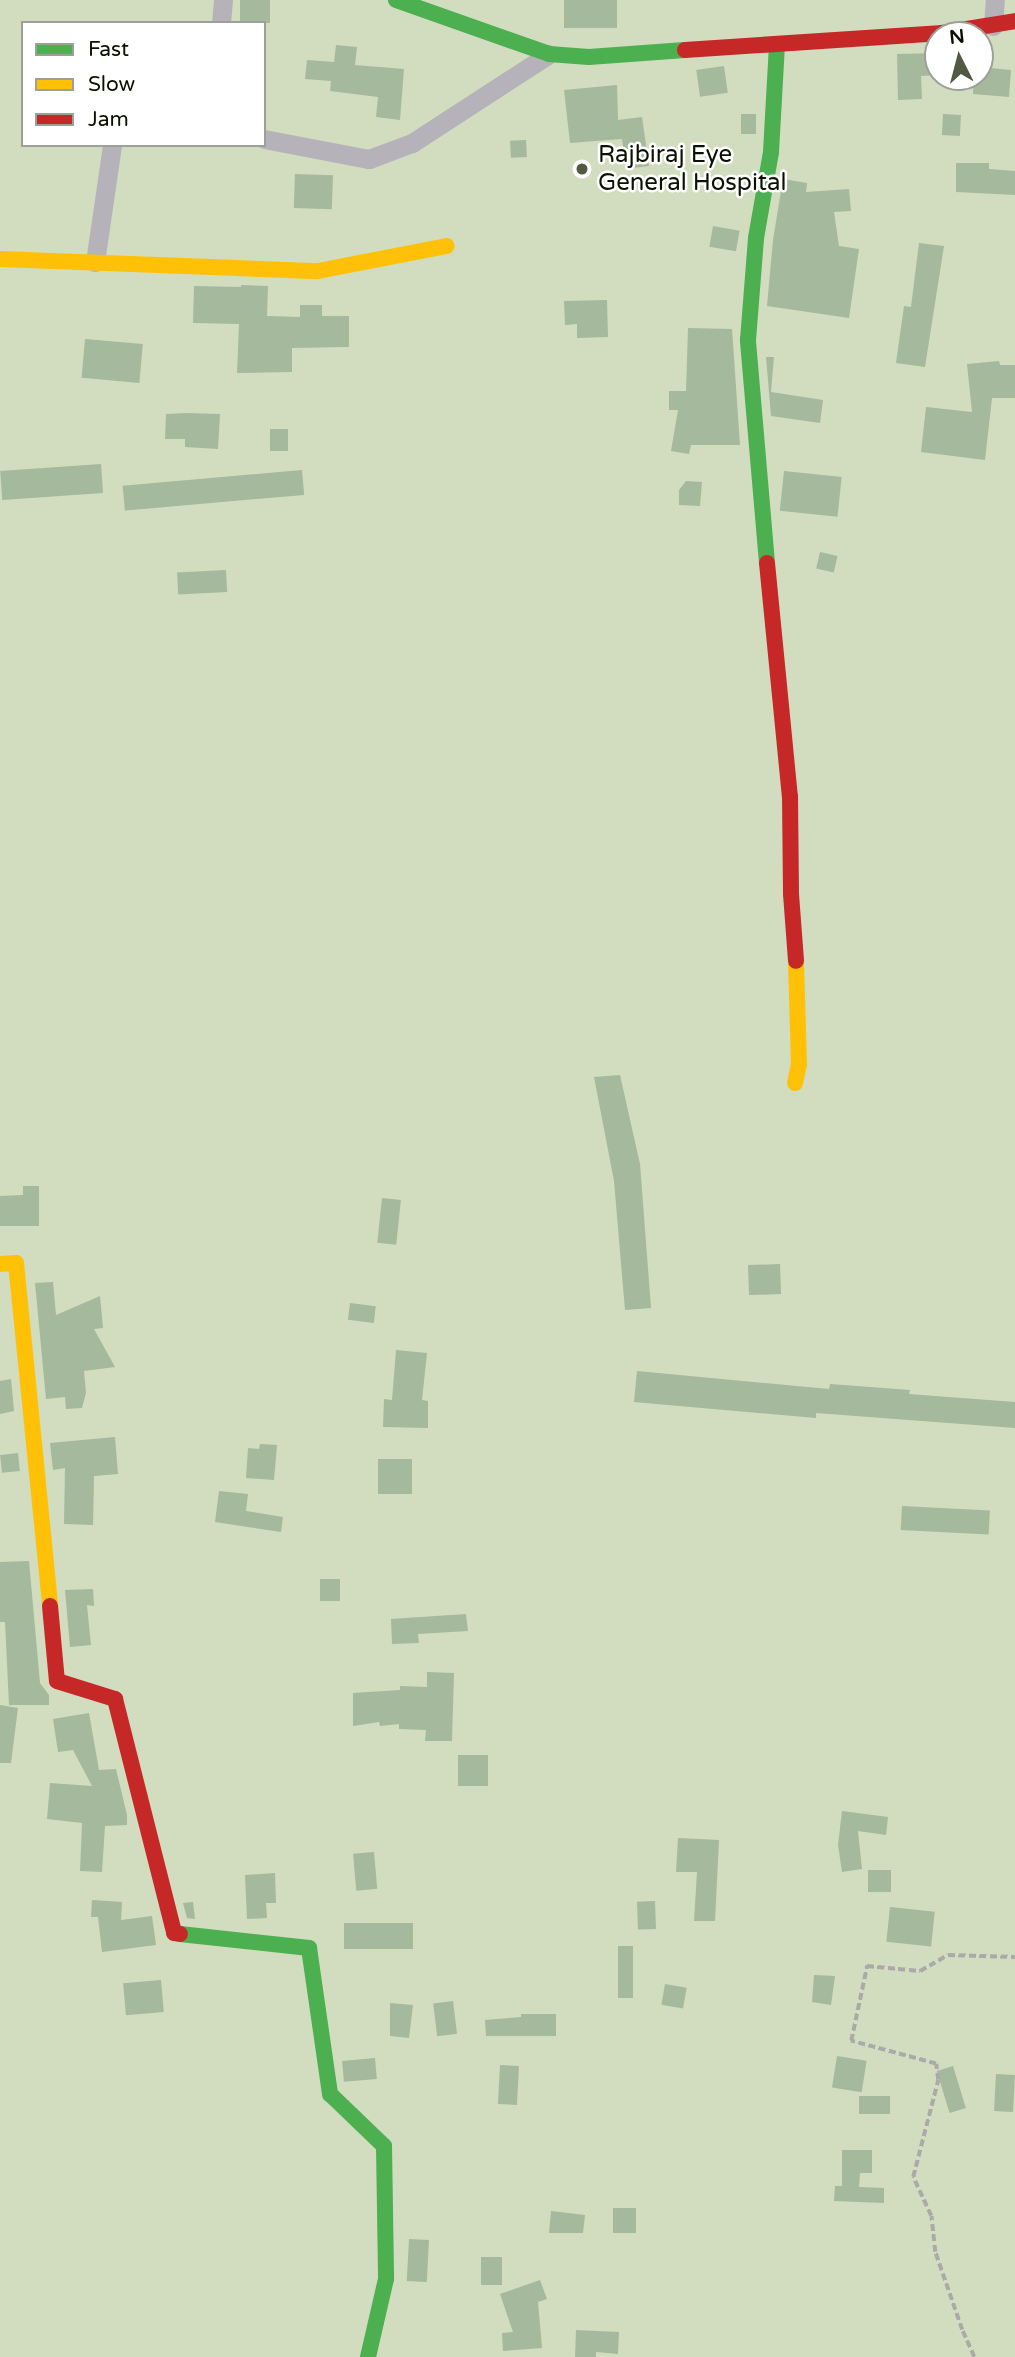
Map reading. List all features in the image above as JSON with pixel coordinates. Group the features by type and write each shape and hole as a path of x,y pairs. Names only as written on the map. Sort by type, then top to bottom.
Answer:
{"street":[{"path":"221,21 223,0"},
{"path":"396,0 549,54 589,57 924,34"},
{"path":"993,21 995,0"},
{"path":"994,26 1015,21"},
{"path":"777,44 771,152 756,237 748,340 778,700 790,797 791,894 799,1050 795,1083"},
{"path":"266,139 369,159 412,144 549,54"},
{"path":"95,262 112,147"},
{"path":"0,258 318,271 447,246"},
{"path":"0,1264 16,1263 57,1681 115,1699 174,1933 309,1948 330,2094 384,2146 386,2279 368,2357"}],"path":[{"path":"974,2357 935,2252 931,2216 914,2177 938,2080 936,2064 851,2041 867,1966 920,1972 948,1955 994,1954 1015,1957"}],"building":[{"path":"240,0 270,0 270,23 240,21"},
{"path":"564,0 617,0 617,28 564,28"},
{"path":"336,45 357,47 355,65 404,69 400,120 376,117 378,97 330,91 331,81 305,79 307,60 334,62"},
{"path":"924,53 922,99 898,100 897,54"},
{"path":"724,66 728,93 700,97 696,70"},
{"path":"994,68 1011,70 1009,97 973,94 973,91 994,91"},
{"path":"617,85 618,120 642,117 649,166 626,169 622,139 570,143 564,90"},
{"path":"741,114 756,114 756,134 741,134"},
{"path":"943,114 961,115 960,136 942,135"},
{"path":"526,140 527,157 511,158 510,141"},
{"path":"956,163 989,163 989,169 1015,171 1015,195 956,192"},
{"path":"295,174 333,175 332,209 294,208"},
{"path":"783,179 807,183 806,192 849,189 851,211 834,212 839,246 859,249 849,318 767,306 773,240"},
{"path":"713,226 740,231 736,251 709,247"},
{"path":"919,243 944,246 925,367 896,363 904,306 911,307"},
{"path":"194,286 268,286 267,316 300,317 300,305 322,305 322,316 349,316 349,347 292,348 292,372 237,373 239,324 193,323"},
{"path":"607,300 608,337 577,338 577,324 565,325 564,301"},
{"path":"688,328 732,329 740,445 691,445 689,454 671,451 678,410 669,410 669,391 686,391"},
{"path":"85,339 143,344 139,383 82,378"},
{"path":"766,357 774,357 771,392 823,400 820,423 771,416"},
{"path":"999,361 1000,365 1015,365 1015,398 992,398 985,460 921,452 926,407 972,412 967,364"},
{"path":"166,414 220,414 218,449 185,447 185,439 165,439"},
{"path":"270,429 288,429 288,451 270,451"},
{"path":"101,464 103,493 2,500 0,471"},
{"path":"302,470 304,495 125,511 123,486"},
{"path":"784,471 842,477 838,517 780,511"},
{"path":"686,481 702,482 700,506 679,505 679,490"},
{"path":"820,552 838,556 834,573 816,569"},
{"path":"226,570 227,592 178,595 177,573"},
{"path":"620,1075 640,1164 651,1308 625,1310 614,1181 594,1077"},
{"path":"23,1186 39,1186 39,1226 0,1226 0,1196 23,1195"},
{"path":"382,1198 401,1200 396,1245 377,1243"},
{"path":"780,1264 781,1294 749,1295 748,1265"},
{"path":"53,1282 56,1315 100,1296 103,1328 94,1329 115,1367 84,1371 86,1393 82,1408 66,1409 65,1397 46,1399 35,1283"},
{"path":"350,1303 376,1306 374,1323 348,1320"},
{"path":"396,1350 427,1353 422,1400 428,1401 428,1428 383,1427 384,1399 392,1400"},
{"path":"637,1371 829,1389 830,1384 910,1390 909,1394 1015,1402 1015,1428 816,1413 816,1418 634,1402"},
{"path":"11,1379 14,1411 0,1414 0,1381"},
{"path":"115,1437 118,1474 94,1476 93,1525 64,1524 65,1468 53,1470 50,1443"},
{"path":"260,1444 277,1445 274,1480 246,1478 248,1448 259,1449"},
{"path":"18,1453 20,1471 2,1473 0,1455"},
{"path":"378,1459 412,1459 412,1494 378,1494"},
{"path":"219,1491 248,1494 246,1511 283,1517 281,1532 215,1522"},
{"path":"902,1506 990,1511 989,1535 901,1530"},
{"path":"29,1561 40,1683 49,1695 49,1705 9,1705 5,1622 0,1622 0,1562"},
{"path":"320,1579 340,1579 340,1601 320,1601"},
{"path":"93,1589 94,1606 87,1605 91,1645 70,1647 65,1590"},
{"path":"466,1614 468,1631 418,1634 419,1643 392,1644 391,1619"},
{"path":"427,1672 454,1673 452,1741 425,1741 426,1730 399,1729 399,1724 380,1726 379,1722 353,1726 353,1693 400,1690 400,1686 427,1687"},
{"path":"0,1705 18,1708 11,1763 0,1763"},
{"path":"89,1713 99,1770 116,1769 127,1815 127,1825 105,1826 102,1872 80,1871 82,1823 47,1819 50,1783 92,1786 73,1750 58,1752 53,1719"},
{"path":"458,1755 488,1755 488,1786 458,1786"},
{"path":"842,1811 888,1817 886,1835 858,1831 862,1869 842,1872 838,1845"},
{"path":"678,1838 719,1840 715,1921 694,1921 697,1872 676,1872"},
{"path":"374,1852 377,1889 356,1891 353,1854"},
{"path":"868,1870 891,1870 891,1892 868,1892"},
{"path":"275,1873 276,1903 266,1903 267,1918 247,1919 245,1875"},
{"path":"92,1900 122,1902 121,1920 152,1916 156,1945 102,1952 98,1917 91,1917"},
{"path":"655,1901 656,1929 638,1930 637,1902"},
{"path":"193,1902 195,1919 187,1918 183,1903"},
{"path":"890,1907 935,1912 931,1947 886,1942"},
{"path":"344,1923 413,1923 413,1949 344,1949"},
{"path":"618,1946 633,1946 633,1998 618,1998"},
{"path":"814,1975 835,1976 831,2005 812,2002"},
{"path":"161,1980 164,2012 126,2015 123,1983"},
{"path":"665,1984 687,1988 683,2009 661,2005"},
{"path":"453,2001 457,2034 437,2036 433,2003"},
{"path":"390,2003 413,2005 409,2038 390,2036"},
{"path":"521,2014 556,2014 556,2036 486,2036 485,2020 521,2017"},
{"path":"837,2056 867,2061 862,2092 832,2088"},
{"path":"375,2058 377,2079 344,2082 342,2061"},
{"path":"500,2065 519,2066 517,2105 498,2104"},
{"path":"953,2066 966,2108 950,2113 937,2071"},
{"path":"996,2074 1015,2075 1013,2112 994,2111"},
{"path":"859,2096 890,2096 890,2114 859,2114"},
{"path":"842,2150 872,2150 872,2173 860,2173 859,2187 884,2188 884,2203 834,2201 835,2186 842,2186"},
{"path":"613,2208 636,2208 636,2233 613,2233"},
{"path":"551,2211 585,2215 583,2233 549,2233"},
{"path":"409,2239 429,2240 427,2282 407,2281"},
{"path":"481,2257 502,2257 502,2285 481,2285"},
{"path":"540,2280 547,2299 538,2302 542,2348 503,2351 502,2333 513,2332 500,2294"},
{"path":"576,2330 619,2332 618,2354 596,2352 596,2357 575,2357"}],"traffic: fast":[{"path":"396,0 549,54 589,57 685,50"},
{"path":"767,563 748,340 756,238 771,152 777,44"},
{"path":"180,1934 309,1948 330,2094 384,2146 386,2279 368,2357"}],"traffic: slow":[{"path":"0,259 318,271 447,246"},
{"path":"795,1083 799,1064 796,961"},
{"path":"0,1264 16,1263 50,1606"}],"traffic: jam":[{"path":"685,50 942,33 1015,21"},
{"path":"767,563 790,797 791,894 796,961"},
{"path":"50,1606 57,1681 115,1699 174,1933 180,1934"}],"place":[{"name":"Rajbiraj Eye General Hospital","path":"582,169"}]}
